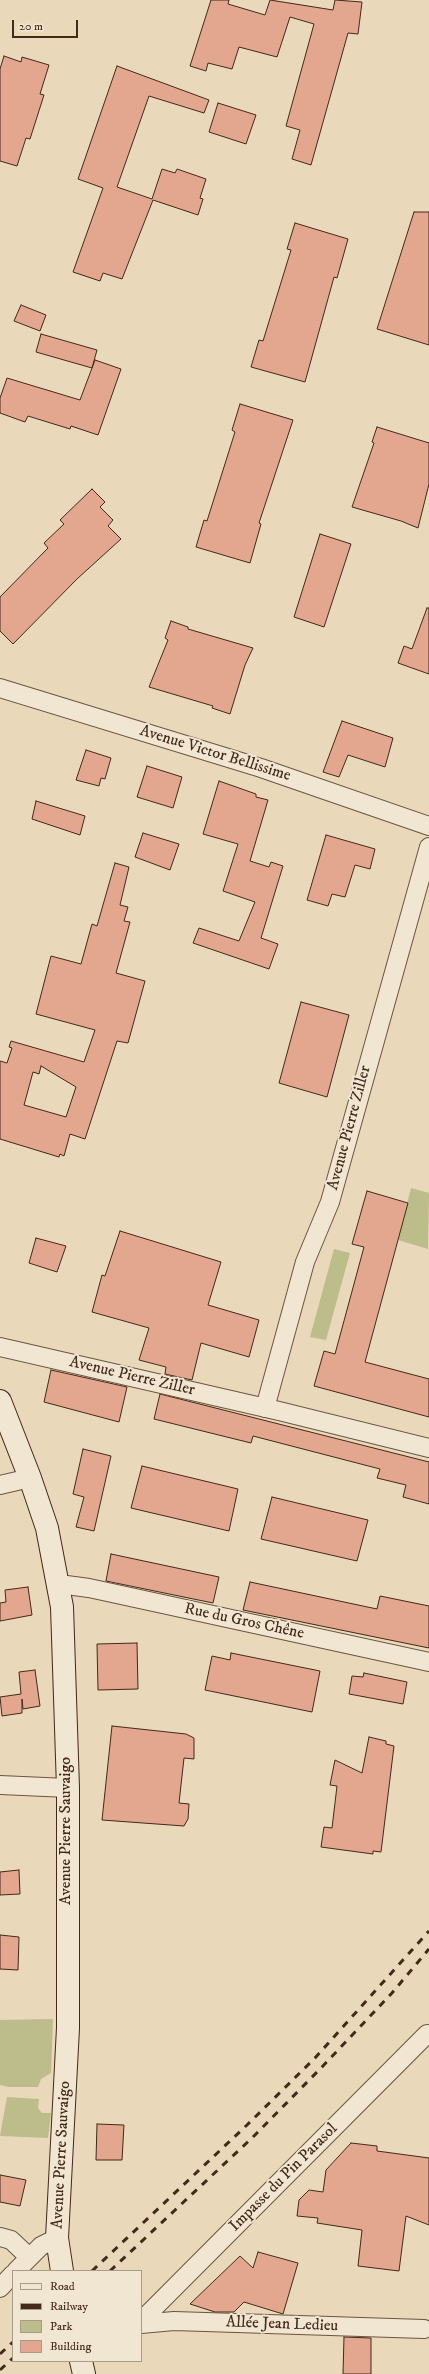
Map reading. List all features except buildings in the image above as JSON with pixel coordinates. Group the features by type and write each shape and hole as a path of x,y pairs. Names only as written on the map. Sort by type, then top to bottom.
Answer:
{"main road":[{"name":"Avenue Pierre Sauvaigo","path":"0,1401 30,1478 47,1528 59,1584 62,1607 68,1788 68,2028 59,2255"},
{"path":"81,2362 84,2374"}],"street":[{"name":"Avenue Victor Bellissime","path":"0,688 262,768 429,826"},
{"name":"Avenue Pierre Ziller","path":"0,1347 272,1409 305,1262 330,1202 429,847"},
{"path":"272,1409 429,1448"},
{"path":"0,1485 30,1478"},
{"name":"Rue du Gros Chêne","path":"59,1584 89,1588 429,1662"},
{"path":"0,1785 68,1788"},
{"name":"Impasse du Pin Parasol","path":"142,2320 427,2034"},
{"path":"0,2237 11,2240 29,2257"},
{"path":"17,2270 41,2246 59,2255"},
{"path":"0,2288 12,2275"},
{"name":"Allée Jean Ledieu","path":"142,2324 174,2321 424,2329"}],"green space":[{"path":"411,1188 429,1193 428,1249 398,1240"},
{"path":"334,1249 350,1253 326,1340 310,1337"},
{"path":"53,2019 51,2073 41,2079 38,2087 9,2087 0,2085 0,2020"},
{"path":"7,2097 39,2099 38,2108 42,2113 51,2113 48,2138 0,2136"}],"railway":[{"path":"93,2270 247,2125 315,2058 429,1931"},
{"path":"111,2270 253,2137 392,1993 429,1949"},
{"path":"0,2354 12,2343"},
{"path":"0,2370 12,2359"}]}
